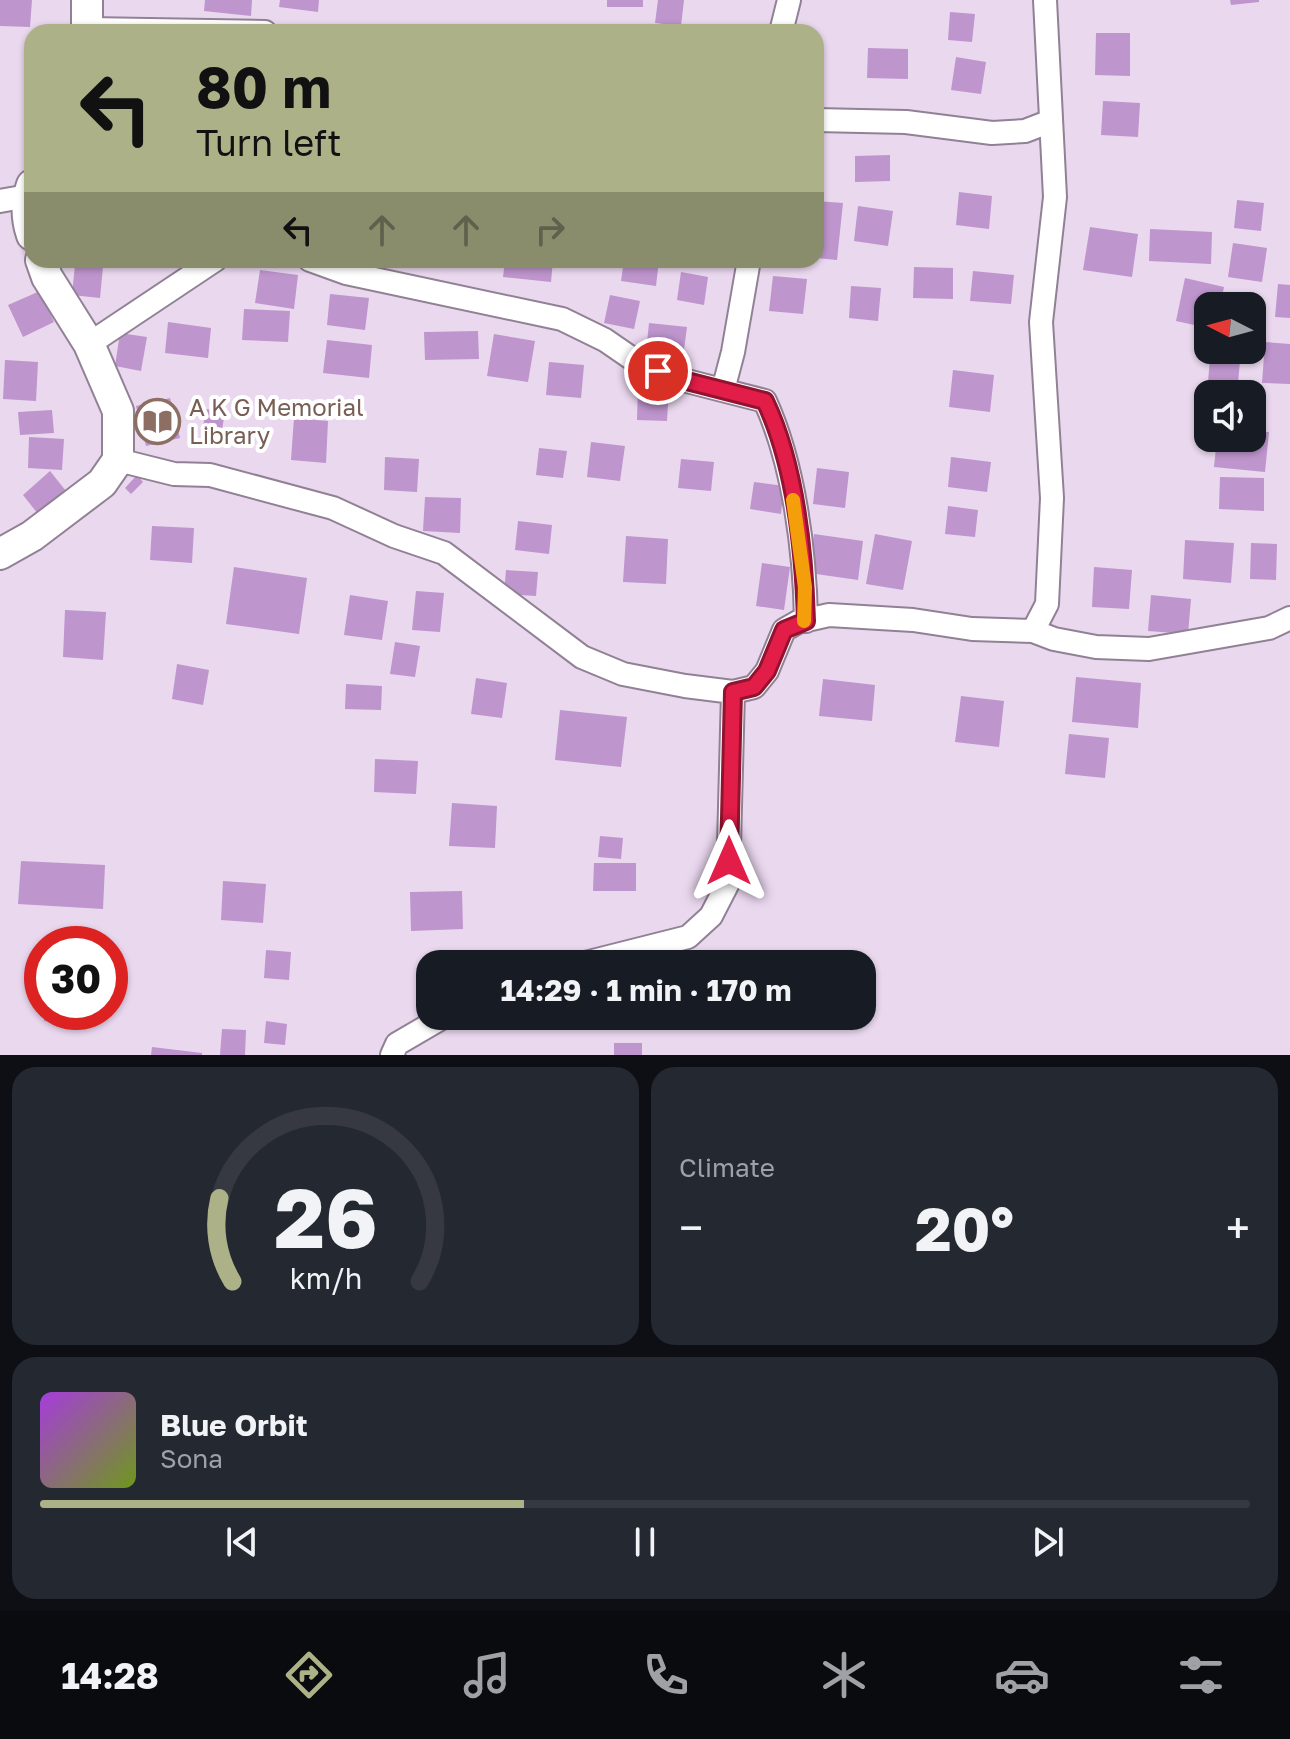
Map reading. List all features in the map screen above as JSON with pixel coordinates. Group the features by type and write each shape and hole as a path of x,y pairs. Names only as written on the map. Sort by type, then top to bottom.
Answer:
{"main road":[{"path":"0,554 32,536 102,483 118,460 118,411 89,344 44,268"}],"street":[{"path":"783,24 789,0"},
{"path":"1033,631 1047,604 1052,498 1041,322 1055,197 1045,0"},
{"path":"87,20 146,24"},
{"path":"824,120 906,122 992,133 1025,131 1051,121"},
{"path":"89,344 203,268"},
{"path":"332,268 562,319 605,340 637,362 679,379 765,401 779,430 786,460 805,587 806,621"},
{"path":"723,390 748,268"},
{"path":"118,460 174,474 210,475 333,508 394,536 444,553 582,657 623,674 685,686 733,692 754,687 767,671 784,630 829,615 913,620 972,629 1033,631 1054,639 1096,647 1149,649 1269,628 1290,618"},
{"path":"636,950 688,937 711,916 728,883 733,692"},
{"path":"392,1055 397,1044 421,1030"}],"building":[{"path":"0,0 32,0 30,24 0,26"},
{"path":"205,0 252,0 251,16 204,11"},
{"path":"280,0 319,0 318,12 279,7"},
{"path":"607,0 643,0 643,7 607,7"},
{"path":"658,0 684,0 681,24 655,23"},
{"path":"1230,0 1259,0 1259,2 1231,5"},
{"path":"950,12 975,14 972,42 948,40"},
{"path":"1096,33 1130,33 1130,76 1095,75"},
{"path":"868,48 908,49 908,79 867,78"},
{"path":"956,57 986,62 981,94 951,90"},
{"path":"1103,101 1140,103 1138,137 1101,135"},
{"path":"890,155 890,181 855,182 855,156"},
{"path":"959,192 992,196 989,229 956,225"},
{"path":"1237,200 1264,203 1261,231 1234,228"},
{"path":"824,202 843,203 837,260 824,259"},
{"path":"858,206 893,211 888,246 854,241"},
{"path":"1090,227 1138,234 1132,277 1083,270"},
{"path":"1150,229 1212,232 1211,264 1149,261"},
{"path":"1233,243 1267,248 1262,282 1228,277"},
{"path":"914,267 953,268 953,299 913,298"},
{"path":"75,268 103,268 100,298 72,295"},
{"path":"504,268 552,268 551,282 503,277"},
{"path":"623,268 658,268 656,286 621,281"},
{"path":"260,270 298,275 294,309 255,303"},
{"path":"973,271 1014,275 1011,304 970,301"},
{"path":"681,272 708,277 704,305 677,300"},
{"path":"773,276 807,279 803,314 769,311"},
{"path":"1185,278 1224,287 1223,292 1194,292 1194,325 1176,321"},
{"path":"1278,284 1290,285 1290,318 1275,317"},
{"path":"851,286 881,288 878,321 849,318"},
{"path":"40,291 54,322 23,337 8,305"},
{"path":"330,294 369,298 365,330 327,325"},
{"path":"610,295 640,301 634,329 604,323"},
{"path":"244,309 290,311 288,342 242,340"},
{"path":"168,322 211,328 208,358 165,353"},
{"path":"649,323 687,327 683,357 646,352"},
{"path":"478,331 479,359 425,360 424,332"},
{"path":"120,333 147,337 141,371 115,366"},
{"path":"494,334 535,341 528,382 487,376"},
{"path":"327,340 372,345 369,378 323,373"},
{"path":"1266,342 1290,344 1290,384 1266,383 1266,380 1262,380"},
{"path":"5,360 38,362 36,401 3,399"},
{"path":"549,362 584,365 581,398 546,395"},
{"path":"1210,364 1240,364 1238,380 1208,380"},
{"path":"953,370 994,375 990,412 949,407"},
{"path":"638,386 669,387 667,421 637,420"},
{"name":"A K G Memorial Library","path":"170,398 180,438 146,446 136,406"},
{"path":"206,409 225,412 221,436 202,433"},
{"path":"52,410 54,433 20,435 18,412"},
{"path":"294,418 328,421 326,463 291,460"},
{"path":"1266,432 1269,432 1265,472 1214,467 1216,452 1266,452"},
{"path":"29,437 64,439 62,470 28,468"},
{"path":"591,442 625,446 620,481 587,477"},
{"path":"539,448 567,451 563,478 536,475"},
{"path":"385,457 419,459 417,492 384,490"},
{"path":"951,457 991,462 987,492 948,487"},
{"path":"681,459 714,462 711,491 678,488"},
{"path":"817,468 849,472 845,508 813,504"},
{"path":"50,471 66,491 38,514 23,495"},
{"path":"137,475 143,482 131,494 125,488"},
{"path":"1220,477 1264,478 1264,511 1219,509"},
{"path":"754,482 784,486 781,514 750,509"},
{"path":"425,497 461,498 460,533 423,531"},
{"path":"948,506 978,510 975,537 945,534"},
{"path":"518,521 552,525 549,554 515,550"},
{"path":"152,526 194,528 192,563 150,560"},
{"path":"814,534 863,541 858,580 809,573"},
{"path":"875,534 912,541 903,590 866,584"},
{"path":"626,536 668,539 666,584 623,582"},
{"path":"1185,540 1234,543 1231,583 1183,579"},
{"path":"1251,543 1277,544 1276,580 1250,579"},
{"path":"762,563 790,567 784,610 756,606"},
{"path":"234,567 307,578 299,634 226,624"},
{"path":"1094,567 1132,570 1129,609 1092,607"},
{"path":"506,570 538,572 536,596 504,594"},
{"path":"416,591 444,593 440,632 412,630"},
{"path":"350,595 388,601 382,640 344,635"},
{"path":"1151,595 1191,599 1188,634 1148,631"},
{"path":"65,610 106,612 103,660 63,657"},
{"path":"395,642 420,646 415,677 390,674"},
{"path":"177,664 209,670 203,705 172,699"},
{"path":"1076,677 1141,683 1138,728 1072,722"},
{"path":"476,678 507,683 502,718 471,714"},
{"path":"823,679 875,685 872,721 819,716"},
{"path":"346,684 382,686 381,710 345,709"},
{"path":"961,696 1004,701 999,747 955,742"},
{"path":"560,710 627,717 621,767 555,760"},
{"path":"1069,734 1109,738 1105,778 1065,774"},
{"path":"375,759 418,761 416,794 374,792"},
{"path":"452,803 497,806 495,848 449,846"},
{"path":"600,836 623,838 621,859 598,857"},
{"path":"21,861 105,865 103,909 18,904"},
{"path":"594,863 636,863 636,891 593,891"},
{"path":"223,881 266,884 263,923 221,920"},
{"path":"462,891 463,929 411,931 410,892"},
{"path":"266,950 291,952 289,980 264,978"},
{"path":"266,1021 287,1024 285,1045 264,1043"},
{"path":"222,1029 246,1030 245,1055 220,1055"},
{"path":"614,1043 642,1043 642,1055 614,1055"},
{"path":"152,1047 202,1053 202,1055 151,1055"}],"slow traffic":[{"path":"793,500 805,587 804,621"}],"place":[{"name":"A K G Memorial Library","path":"158,422"}],"route":[{"path":"658,371 765,401 779,430 799,543 806,621 784,630 767,671 754,687 733,692 729,861"}]}
